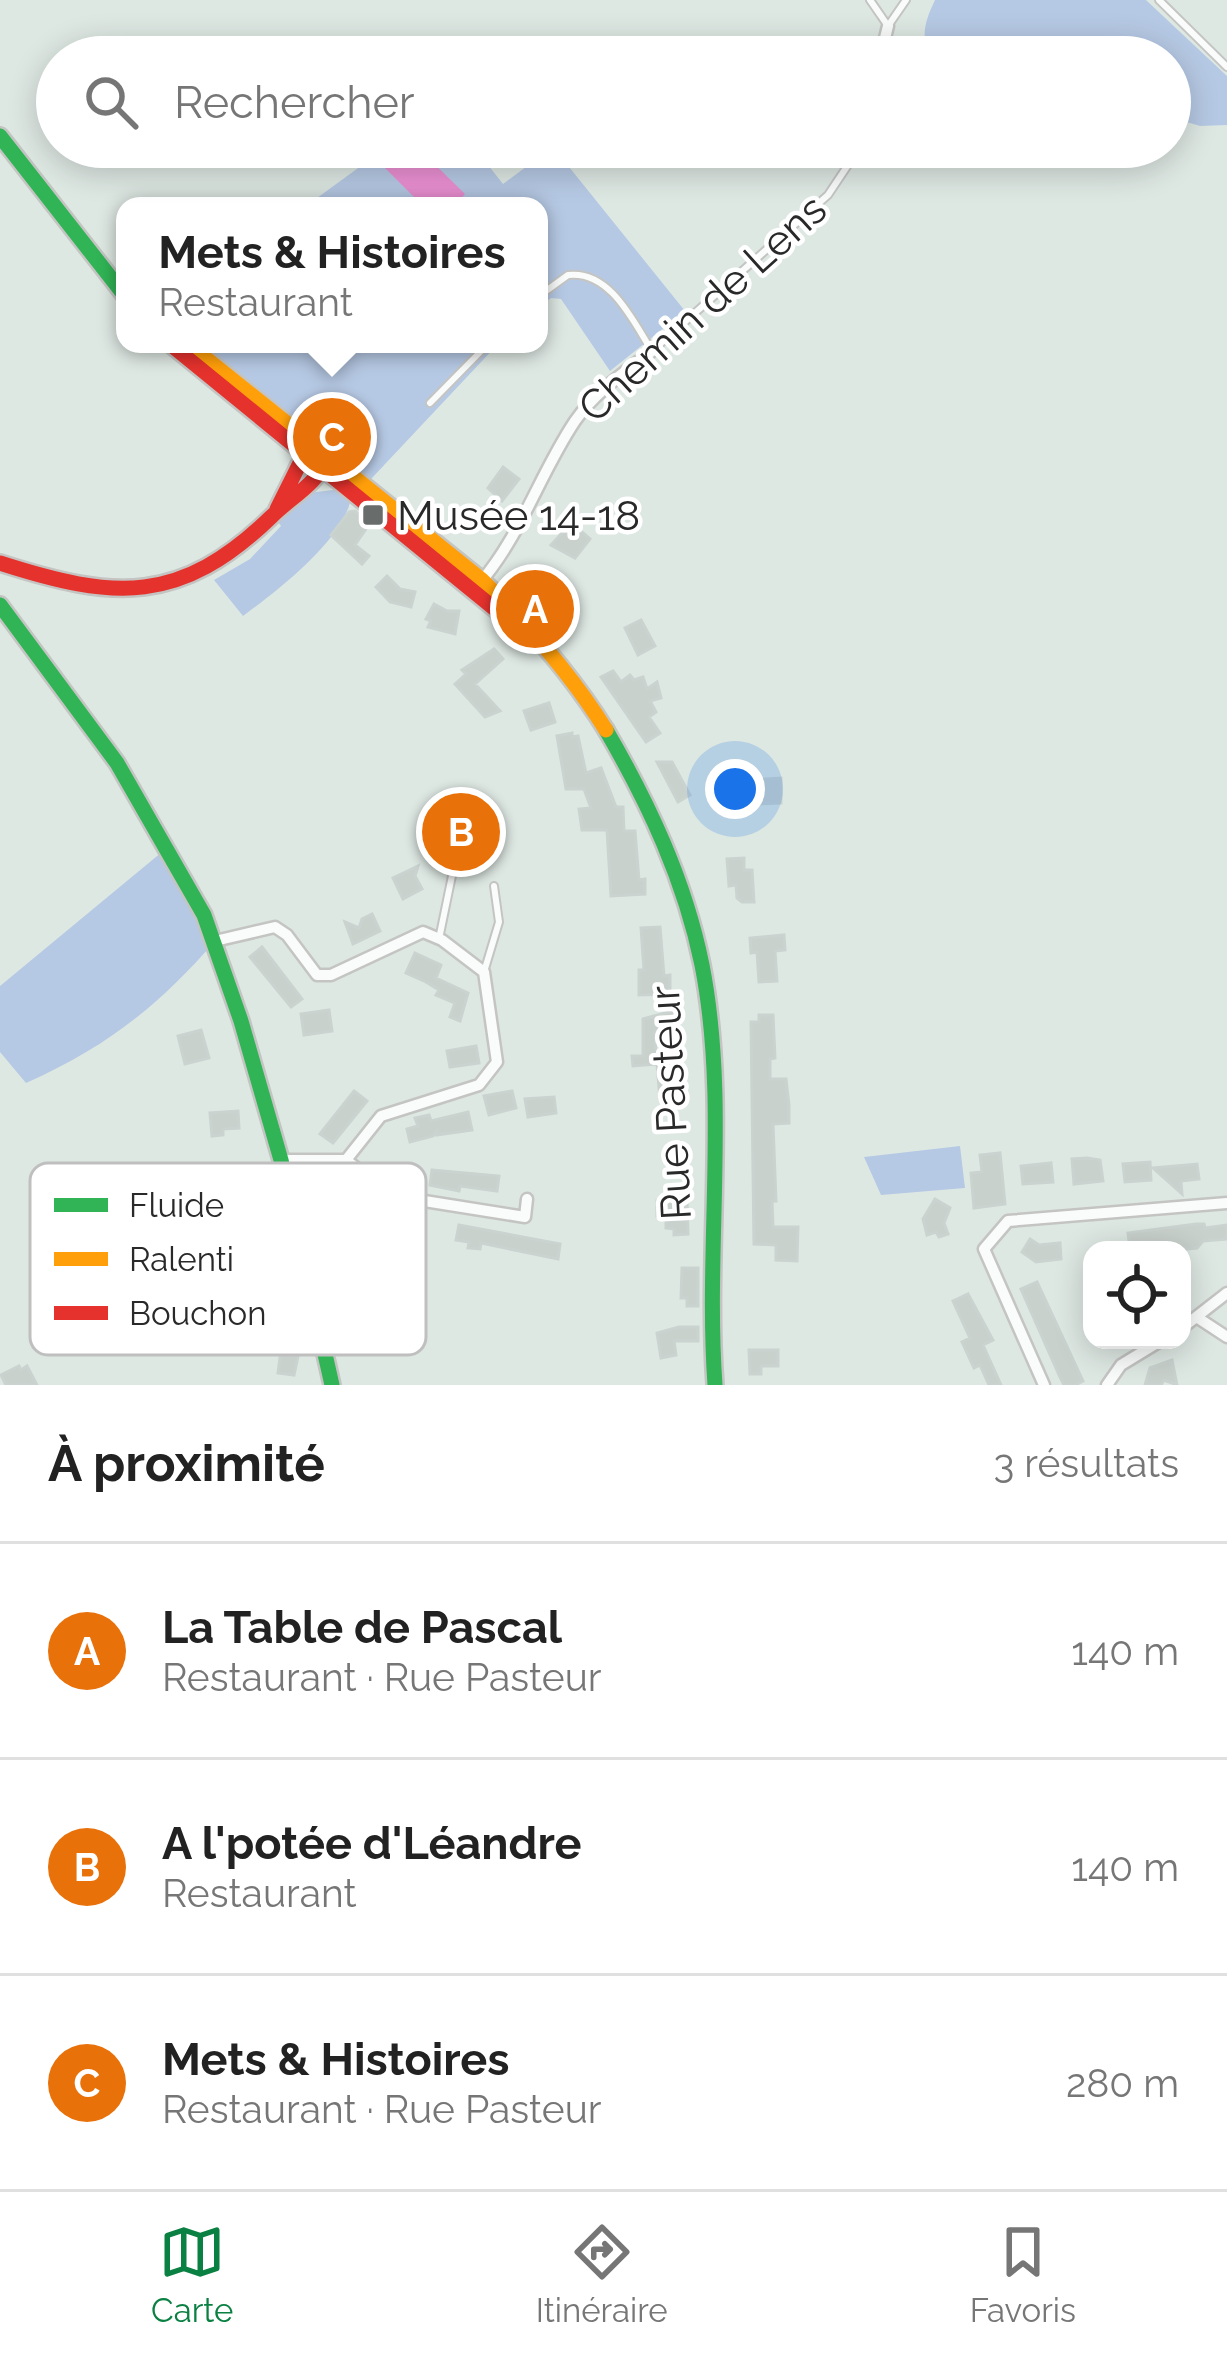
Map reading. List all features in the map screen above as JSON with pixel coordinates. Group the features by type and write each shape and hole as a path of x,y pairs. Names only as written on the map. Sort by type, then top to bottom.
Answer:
{"main road":[{"path":"0,136 116,284"},
{"name":"Rue Pasteur","path":"193,353 528,623 620,751 664,838 684,895 710,1023 713,1380"},
{"path":"0,563 80,588 142,589 206,568 241,547 319,458"},
{"path":"0,605 117,763 168,847 215,941 281,1163"},
{"path":"325,1355 332,1385"}],"street":[{"path":"885,36 888,26"},
{"name":"Chemin de Lens","path":"478,586 501,557 573,423 601,392 652,351"},
{"path":"215,941 275,927 287,935 316,975 331,975 423,932 484,972 497,1062 479,1085 381,1116 346,1160"},
{"path":"280,1160 350,1163"},
{"path":"426,1201 525,1217 527,1199"},
{"path":"1044,1385 983,1250 1008,1221 1227,1203"},
{"path":"1191,1322 1227,1293"},
{"path":"1198,1318 1227,1337"},
{"path":"1107,1385 1120,1365 1147,1349"}],"lane":[{"path":"870,0 888,26 906,0"},
{"path":"1159,0 1227,67"},
{"name":"Chemin de Lens","path":"652,351 828,195 846,168"},
{"path":"548,289 568,275 597,279 652,351"},
{"path":"430,403 479,353"},
{"path":"439,939 461,832"},
{"path":"484,972 499,922 494,886"}],"shaded area":[{"path":"935,0 1146,0 1184,36 925,36"},
{"path":"1191,42 1227,76 1227,125 1191,123"},
{"path":"358,168 490,168 503,184 525,168 570,168 685,311 610,371 561,299 548,300 548,197 318,197"},
{"path":"385,168 438,168 465,194 462,197 414,197"},
{"path":"210,353 490,353 371,479"},
{"path":"333,490 351,497 337,530 308,563 243,616 214,580 250,559 281,526 276,519 308,493"},
{"path":"168,847 215,941 129,1023 26,1083 0,1052 0,986"},
{"path":"960,1146 965,1188 881,1195 864,1157"}],"building":[{"path":"335,413 367,439 354,456 326,438 329,435 321,428"},
{"path":"503,467 519,479 502,501 488,488"},
{"path":"355,511 370,523 355,545 369,556 362,564 331,535"},
{"path":"580,530 590,539 575,558 551,545 564,531 573,538"},
{"path":"545,568 557,577 538,602 525,592"},
{"path":"387,576 400,589 415,592 411,607 390,602 376,587"},
{"path":"434,604 459,611 455,634 428,627 431,621 426,619"},
{"path":"641,620 655,646 638,655 625,628"},
{"path":"494,649 503,659 475,684 500,711 485,717 455,684 466,674 462,670"},
{"path":"613,671 621,682 630,675 634,680 643,677 647,689 657,682 661,698 650,701 656,712 649,717 660,733 646,742 601,677"},
{"path":"549,703 555,722 531,730 524,711"},
{"path":"557,736 578,736 586,773 601,768 616,807 623,807 624,831 635,831 639,880 645,879 645,894 611,896 607,830 582,830 579,809 591,808 584,789 566,789"},
{"path":"657,762 672,762 690,795 678,802"},
{"path":"781,778 781,803 737,805 736,781"},
{"path":"744,858 744,870 752,870 754,902 742,902 736,885 729,886 727,859"},
{"path":"418,866 415,876 422,889 403,899 393,878"},
{"path":"372,914 380,931 353,944 345,922 359,928 362,919"},
{"path":"660,927 670,994 639,995 639,970 644,970 641,928"},
{"path":"784,935 785,950 775,951 777,981 759,982 757,952 751,953 750,938"},
{"path":"262,947 302,999 291,1007 250,957"},
{"path":"415,953 441,965 436,978 468,993 460,1021 450,1017 455,1003 406,973"},
{"path":"329,1010 332,1031 304,1035 301,1014"},
{"path":"673,1011 673,1028 655,1032 656,1055 682,1053 684,1099 660,1099 657,1064 633,1066 632,1056 643,1056 643,1019"},
{"path":"759,1015 773,1015 775,1058 770,1059 770,1079 786,1079 789,1105 789,1123 773,1124 773,1227 798,1227 797,1261 776,1260 776,1245 754,1244 751,1022 759,1022"},
{"path":"201,1030 209,1058 185,1064 178,1036"},
{"path":"476,1046 479,1063 450,1067 447,1051"},
{"path":"354,1091 367,1101 333,1143 320,1134"},
{"path":"512,1091 516,1108 489,1115 484,1096"},
{"path":"554,1097 556,1113 528,1117 525,1099"},
{"path":"238,1111 239,1128 212,1136 210,1113"},
{"path":"468,1112 472,1130 437,1135 438,1129 433,1136 410,1142 407,1129 418,1126 415,1118 429,1115 431,1121"},
{"path":"1000,1153 1005,1204 974,1208 971,1173 982,1172 980,1155"},
{"path":"1072,1159 1100,1160 1103,1181 1074,1184"},
{"path":"1150,1162 1151,1180 1125,1182 1123,1164"},
{"path":"1051,1163 1053,1182 1023,1184 1021,1166"},
{"path":"1197,1164 1199,1179 1181,1181 1182,1194 1153,1168"},
{"path":"432,1170 499,1176 497,1191 430,1185"},
{"path":"935,1199 950,1208 944,1223 948,1234 939,1237 936,1232 927,1235 923,1219"},
{"path":"687,1200 688,1234 674,1235 674,1229 666,1228 666,1216 657,1216 657,1201"},
{"path":"459,1225 560,1244 558,1259 481,1243 480,1249 468,1248 469,1242 456,1240"},
{"path":"1227,1225 1227,1239 1203,1241 1191,1249 1191,1241 1129,1241 1128,1233"},
{"path":"1030,1239 1039,1245 1060,1243 1061,1259 1036,1262 1022,1252"},
{"path":"682,1268 698,1268 698,1306 687,1306 687,1298 681,1298"},
{"path":"1037,1282 1083,1381 1075,1385 1064,1385 1021,1289"},
{"path":"968,1294 993,1340 983,1345 1001,1385 989,1385 980,1365 974,1368 962,1342 970,1338 953,1301"},
{"path":"698,1327 698,1341 674,1341 676,1355 661,1358 657,1333"},
{"path":"749,1350 778,1350 778,1366 761,1366 761,1374 750,1374"},
{"path":"280,1355 298,1355 294,1375 278,1373"},
{"path":"1172,1360 1177,1385 1164,1380 1161,1385 1145,1385 1150,1368"},
{"path":"19,1366 21,1370 27,1366 37,1385 6,1385 1,1375"}],"traffic: fast":[{"path":"0,136 116,284"},
{"path":"0,605 117,763 204,915 241,1021 282,1163"},
{"path":"606,730 664,844 702,965 714,1069 715,1385"},
{"path":"325,1355 332,1385"}],"traffic: slow":[{"path":"199,353 482,580 548,651 606,730"}],"traffic: jam":[{"path":"181,353 517,627"},
{"path":"277,509 299,465 315,450"},
{"path":"0,563 112,588 176,580 238,546 310,483 328,458"}],"place":[{"name":"Mets & Histoires","path":"332,437"},
{"name":"Musée 14-18","path":"373,515"},
{"name":"La Table de Pascal","path":"535,609"},
{"name":"A l'potée d'Léandre","path":"461,832"}]}
